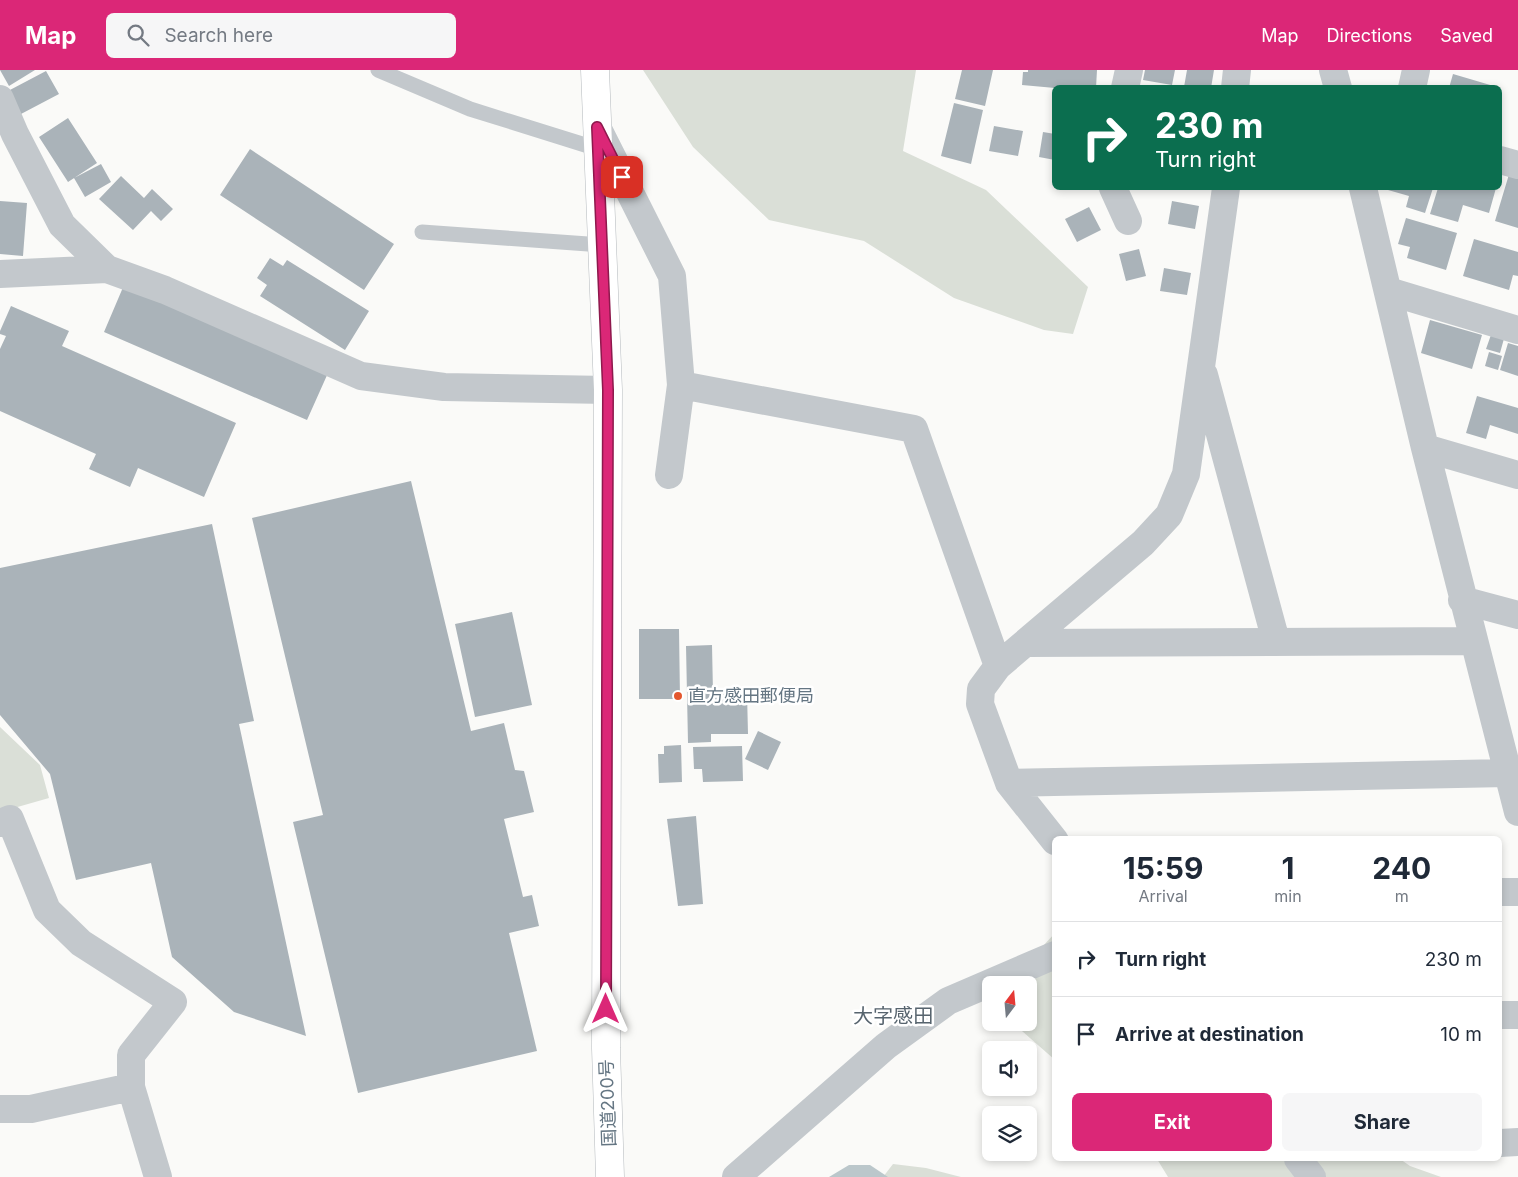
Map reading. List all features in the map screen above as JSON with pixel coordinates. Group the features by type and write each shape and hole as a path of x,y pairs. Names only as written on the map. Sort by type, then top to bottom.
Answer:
{"highway":[{"name":"国道200号","path":"594,70 608,390 606,1048 610,1177"}],"street":[{"path":"1126,85 1129,70"},
{"path":"1235,85 1237,70"},
{"path":"1334,70 1337,85"},
{"path":"1413,85 1416,70"},
{"path":"0,99 15,134 62,225 106,269"},
{"path":"597,138 672,276 681,384 669,475"},
{"path":"1502,161 1518,165"},
{"path":"1114,190 1128,221"},
{"path":"1052,837 1009,783 980,704 981,689 998,666 1143,543 1169,515 1186,474 1226,190"},
{"path":"1363,190 1462,600 1473,641 1509,742 1507,773 1518,812"},
{"path":"0,274 106,269 165,290 361,376 444,387 608,390"},
{"path":"1388,291 1518,330"},
{"path":"1201,364 1276,642"},
{"path":"681,384 914,429 998,666"},
{"path":"1424,448 1518,475"},
{"path":"1462,600 1518,615"},
{"path":"1026,643 1473,641"},
{"path":"1009,783 1507,773"},
{"path":"0,823 10,819 47,910 81,943 173,1002 131,1054 131,1087 158,1177"},
{"path":"1502,892 1518,892"},
{"path":"736,1177 886,1046 948,1001 1052,956"},
{"path":"1502,1015 1518,1015"},
{"path":"0,1109 32,1109 131,1087"},
{"path":"1502,1143 1518,1142"},
{"path":"1300,1161 1312,1177"}],"lane":[{"path":"378,70 470,109 597,138"},
{"path":"422,232 602,245"}],"shaded area":[{"path":"643,70 916,70 903,151 986,190 1088,287 1073,334 1044,330 954,298 864,241 769,220 693,147"},
{"path":"0,727 40,765 49,798 0,812"},
{"path":"1052,936 1052,1057 1037,1044 1037,1041 1033,1041 1022,1031 1038,1031 1038,976 1022,976 1030,960"},
{"path":"1158,1161 1403,1161 1410,1166 1441,1177 1168,1177"},
{"path":"893,1164 926,1168 961,1177 883,1177"},
{"path":"849,1165 870,1165 888,1177 829,1177"}],"building":[{"path":"0,70 35,70 9,86"},
{"path":"962,70 993,70 985,106 955,99"},
{"path":"1028,70 1097,70 1096,85 1052,85 1052,88 1022,85 1023,72 1028,72"},
{"path":"1145,70 1175,70 1172,85 1143,80"},
{"path":"1187,70 1214,70 1212,85 1184,85"},
{"path":"46,71 59,94 21,114 8,91"},
{"path":"1453,74 1490,85 1450,85"},
{"path":"954,103 983,110 971,164 941,156"},
{"path":"68,118 97,163 68,182 39,137"},
{"path":"994,126 1023,131 1018,156 989,151"},
{"path":"1043,132 1052,134 1052,159 1039,157"},
{"path":"250,149 394,244 364,290 220,195"},
{"path":"101,164 111,182 85,197 74,178"},
{"path":"1510,171 1518,173 1518,228 1495,221"},
{"path":"121,176 144,198 152,189 173,209 161,221 151,211 133,230 99,199"},
{"path":"1388,190 1432,190 1425,213 1406,207 1409,196"},
{"path":"1437,190 1495,190 1489,213 1463,205 1458,222 1430,214"},
{"path":"0,201 27,203 23,256 0,254"},
{"path":"1172,201 1199,206 1195,229 1168,224"},
{"path":"1089,207 1101,230 1077,242 1065,219"},
{"path":"1406,218 1457,233 1446,270 1407,258 1410,247 1398,244"},
{"path":"1474,239 1518,252 1518,276 1513,275 1509,290 1463,276"},
{"path":"1139,249 1146,276 1126,281 1119,254"},
{"path":"270,258 283,266 287,260 369,311 345,350 260,296 267,285 257,278"},
{"path":"1164,268 1191,273 1187,295 1160,291"},
{"path":"124,285 328,373 307,420 104,332"},
{"path":"11,306 69,331 62,346 236,423 204,497 138,468 130,487 89,469 96,454 0,411 0,349 6,336 0,334 0,331"},
{"path":"1430,320 1482,335 1472,369 1421,353"},
{"path":"1492,332 1505,335 1500,353 1486,349"},
{"path":"1508,343 1518,346 1518,376 1500,370"},
{"path":"1489,352 1502,356 1498,370 1485,366"},
{"path":"1477,396 1518,408 1518,434 1490,425 1486,439 1466,433"},
{"path":"411,481 471,731 504,723 515,770 524,771 534,812 504,819 523,897 532,895 539,926 509,933 537,1051 358,1093 293,822 323,815 252,518"},
{"path":"212,524 254,721 239,724 306,1036 234,1012 172,957 151,863 76,880 50,774 0,715 0,568"},
{"path":"512,612 532,705 475,717 455,624"},
{"path":"639,629 679,629 680,699 639,699"},
{"path":"712,645 713,693 747,693 748,734 711,734 711,742 688,743 686,646"},
{"path":"758,731 781,742 768,770 745,759"},
{"path":"681,745 682,782 659,783 658,754 664,754 664,746"},
{"path":"742,746 743,781 703,782 702,769 694,769 693,747"},
{"path":"696,816 703,904 678,906 667,819"}],"place":[{"name":"直方感田郵便局","path":"678,696"}],"district":[{"name":"大字感田","path":"893,1016"}],"route":[{"path":"606,1009 608,390 597,127 622,177"}]}
